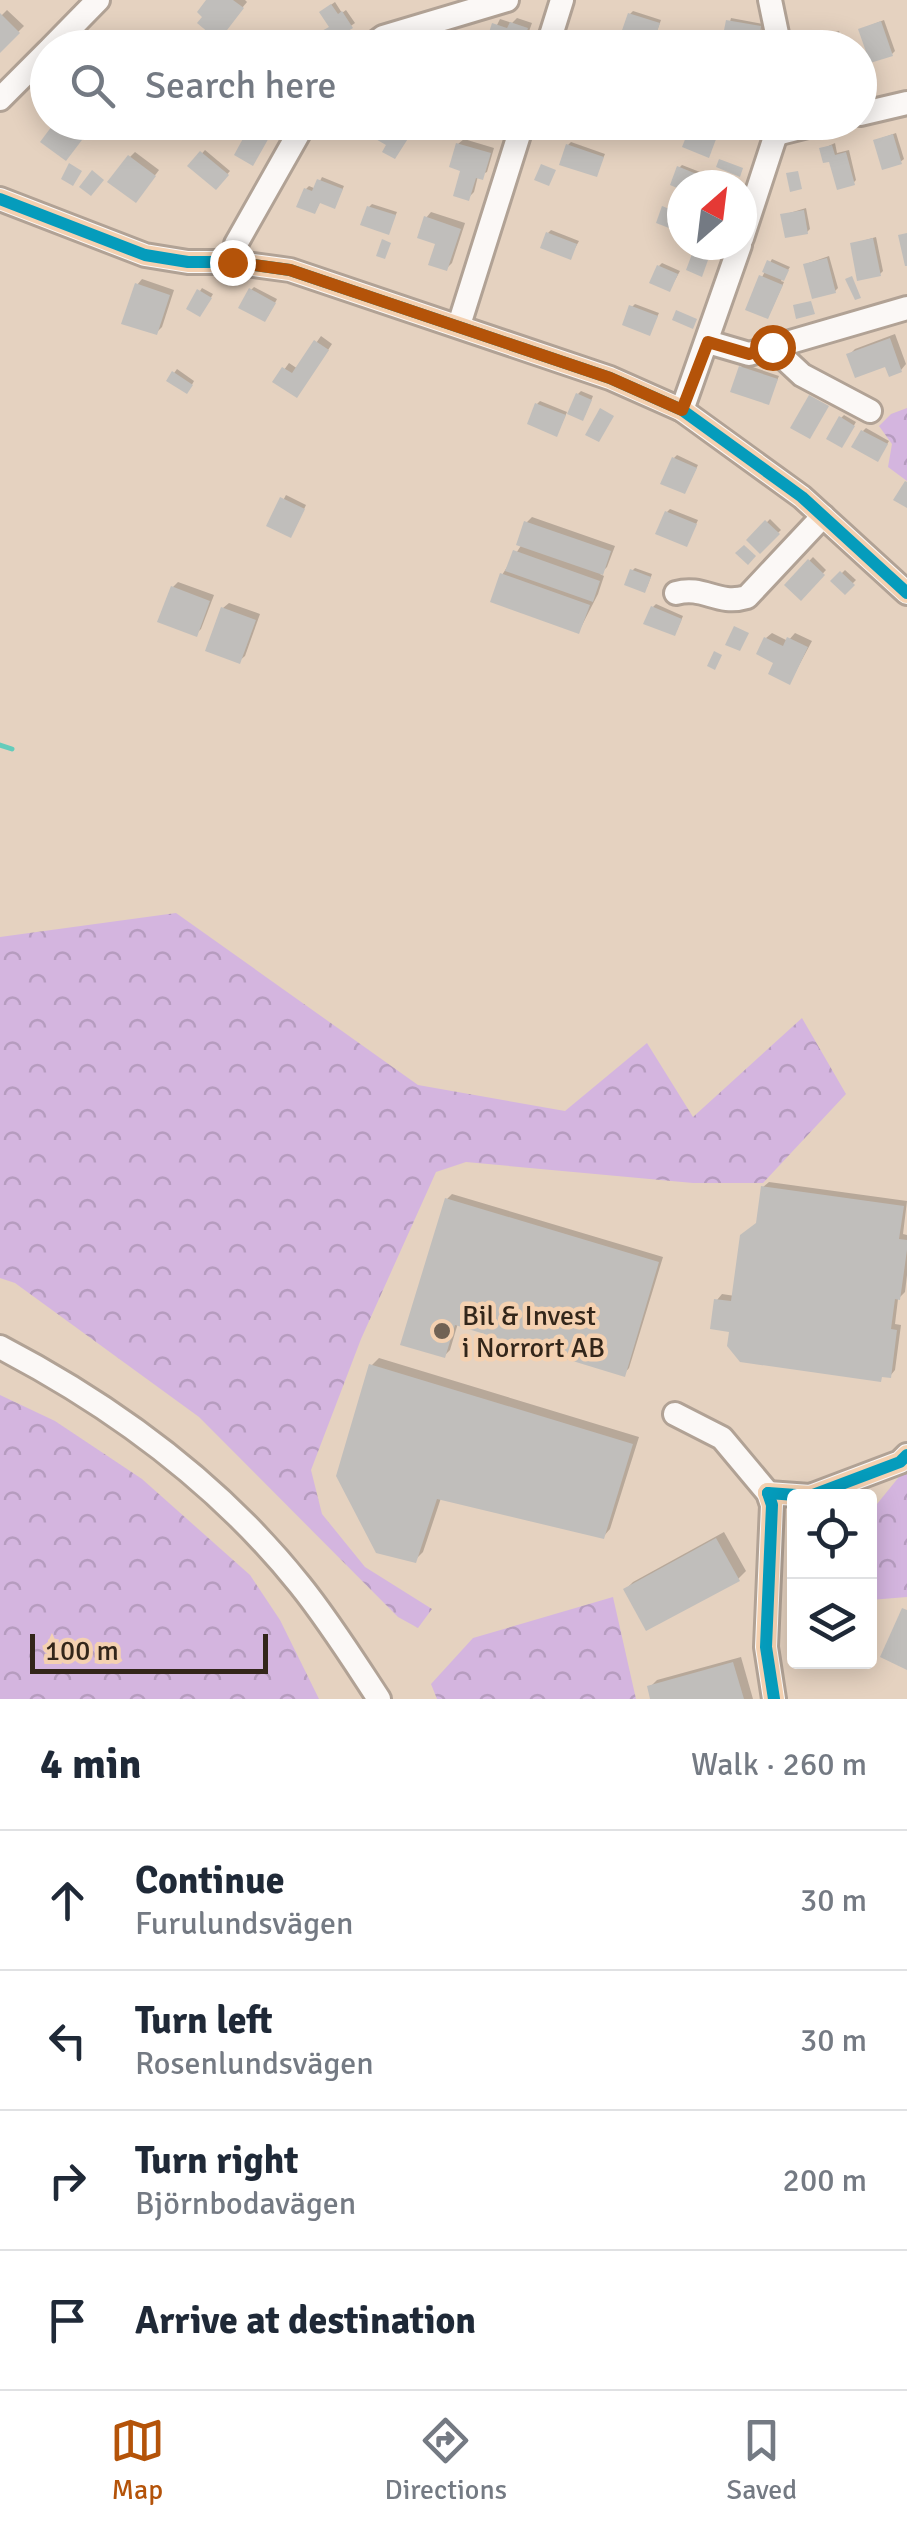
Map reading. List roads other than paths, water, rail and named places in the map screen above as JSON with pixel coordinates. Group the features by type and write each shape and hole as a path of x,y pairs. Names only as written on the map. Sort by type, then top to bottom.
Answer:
{"street":[{"path":"68,30 98,0"},
{"path":"406,30 508,0"},
{"path":"553,30 562,0"},
{"path":"770,0 776,30"},
{"path":"0,99 30,68"},
{"path":"877,110 907,103"},
{"path":"232,262 236,244 295,140"},
{"path":"459,326 518,140"},
{"path":"757,189 772,140"},
{"path":"0,199 145,255 290,270 610,378 682,410 802,497 907,593"},
{"path":"682,410 735,260"},
{"path":"708,342 749,354 907,308"},
{"path":"772,347 802,375 870,412"},
{"path":"676,593 693,588 720,600 747,598 822,516"},
{"path":"0,1348 54,1375 135,1430 236,1514 300,1585 379,1699"},
{"path":"675,1414 722,1438 768,1493 772,1506 766,1647 774,1699"},
{"path":"768,1493 810,1496 900,1462 907,1455"}],"waterway":[{"path":"0,745 12,749"}],"place":[{"name":"Bil & Invest i Norrort AB","path":"442,1331"}]}
